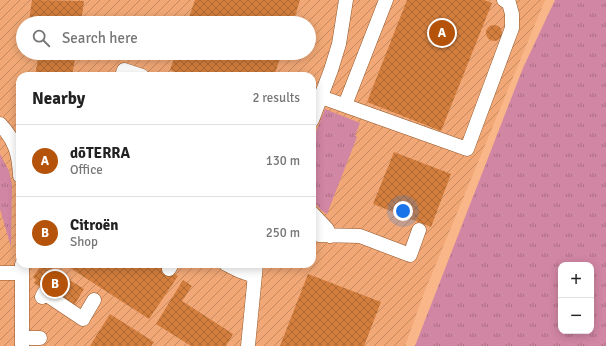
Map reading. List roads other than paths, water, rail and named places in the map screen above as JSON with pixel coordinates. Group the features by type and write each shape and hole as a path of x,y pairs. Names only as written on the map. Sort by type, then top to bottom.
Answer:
{"street":[{"path":"316,110 339,44 346,0"},
{"path":"345,105 386,0"},
{"path":"321,97 467,149 512,28 512,14 509,3 504,0"},
{"path":"0,124 11,138 16,152"},
{"path":"0,140 16,158"},
{"path":"316,217 327,229 330,236"},
{"path":"330,236 335,222"},
{"path":"316,232 319,235 360,236 410,255 419,230"},
{"path":"0,273 22,268 22,342 40,338"},
{"path":"234,268 240,271 256,270 248,346"},
{"path":"42,297 44,293 60,306 83,318 94,300"}],"place":[{"name":"dōTERRA","path":"442,33"},
{"name":"Citroën","path":"55,284"}]}
